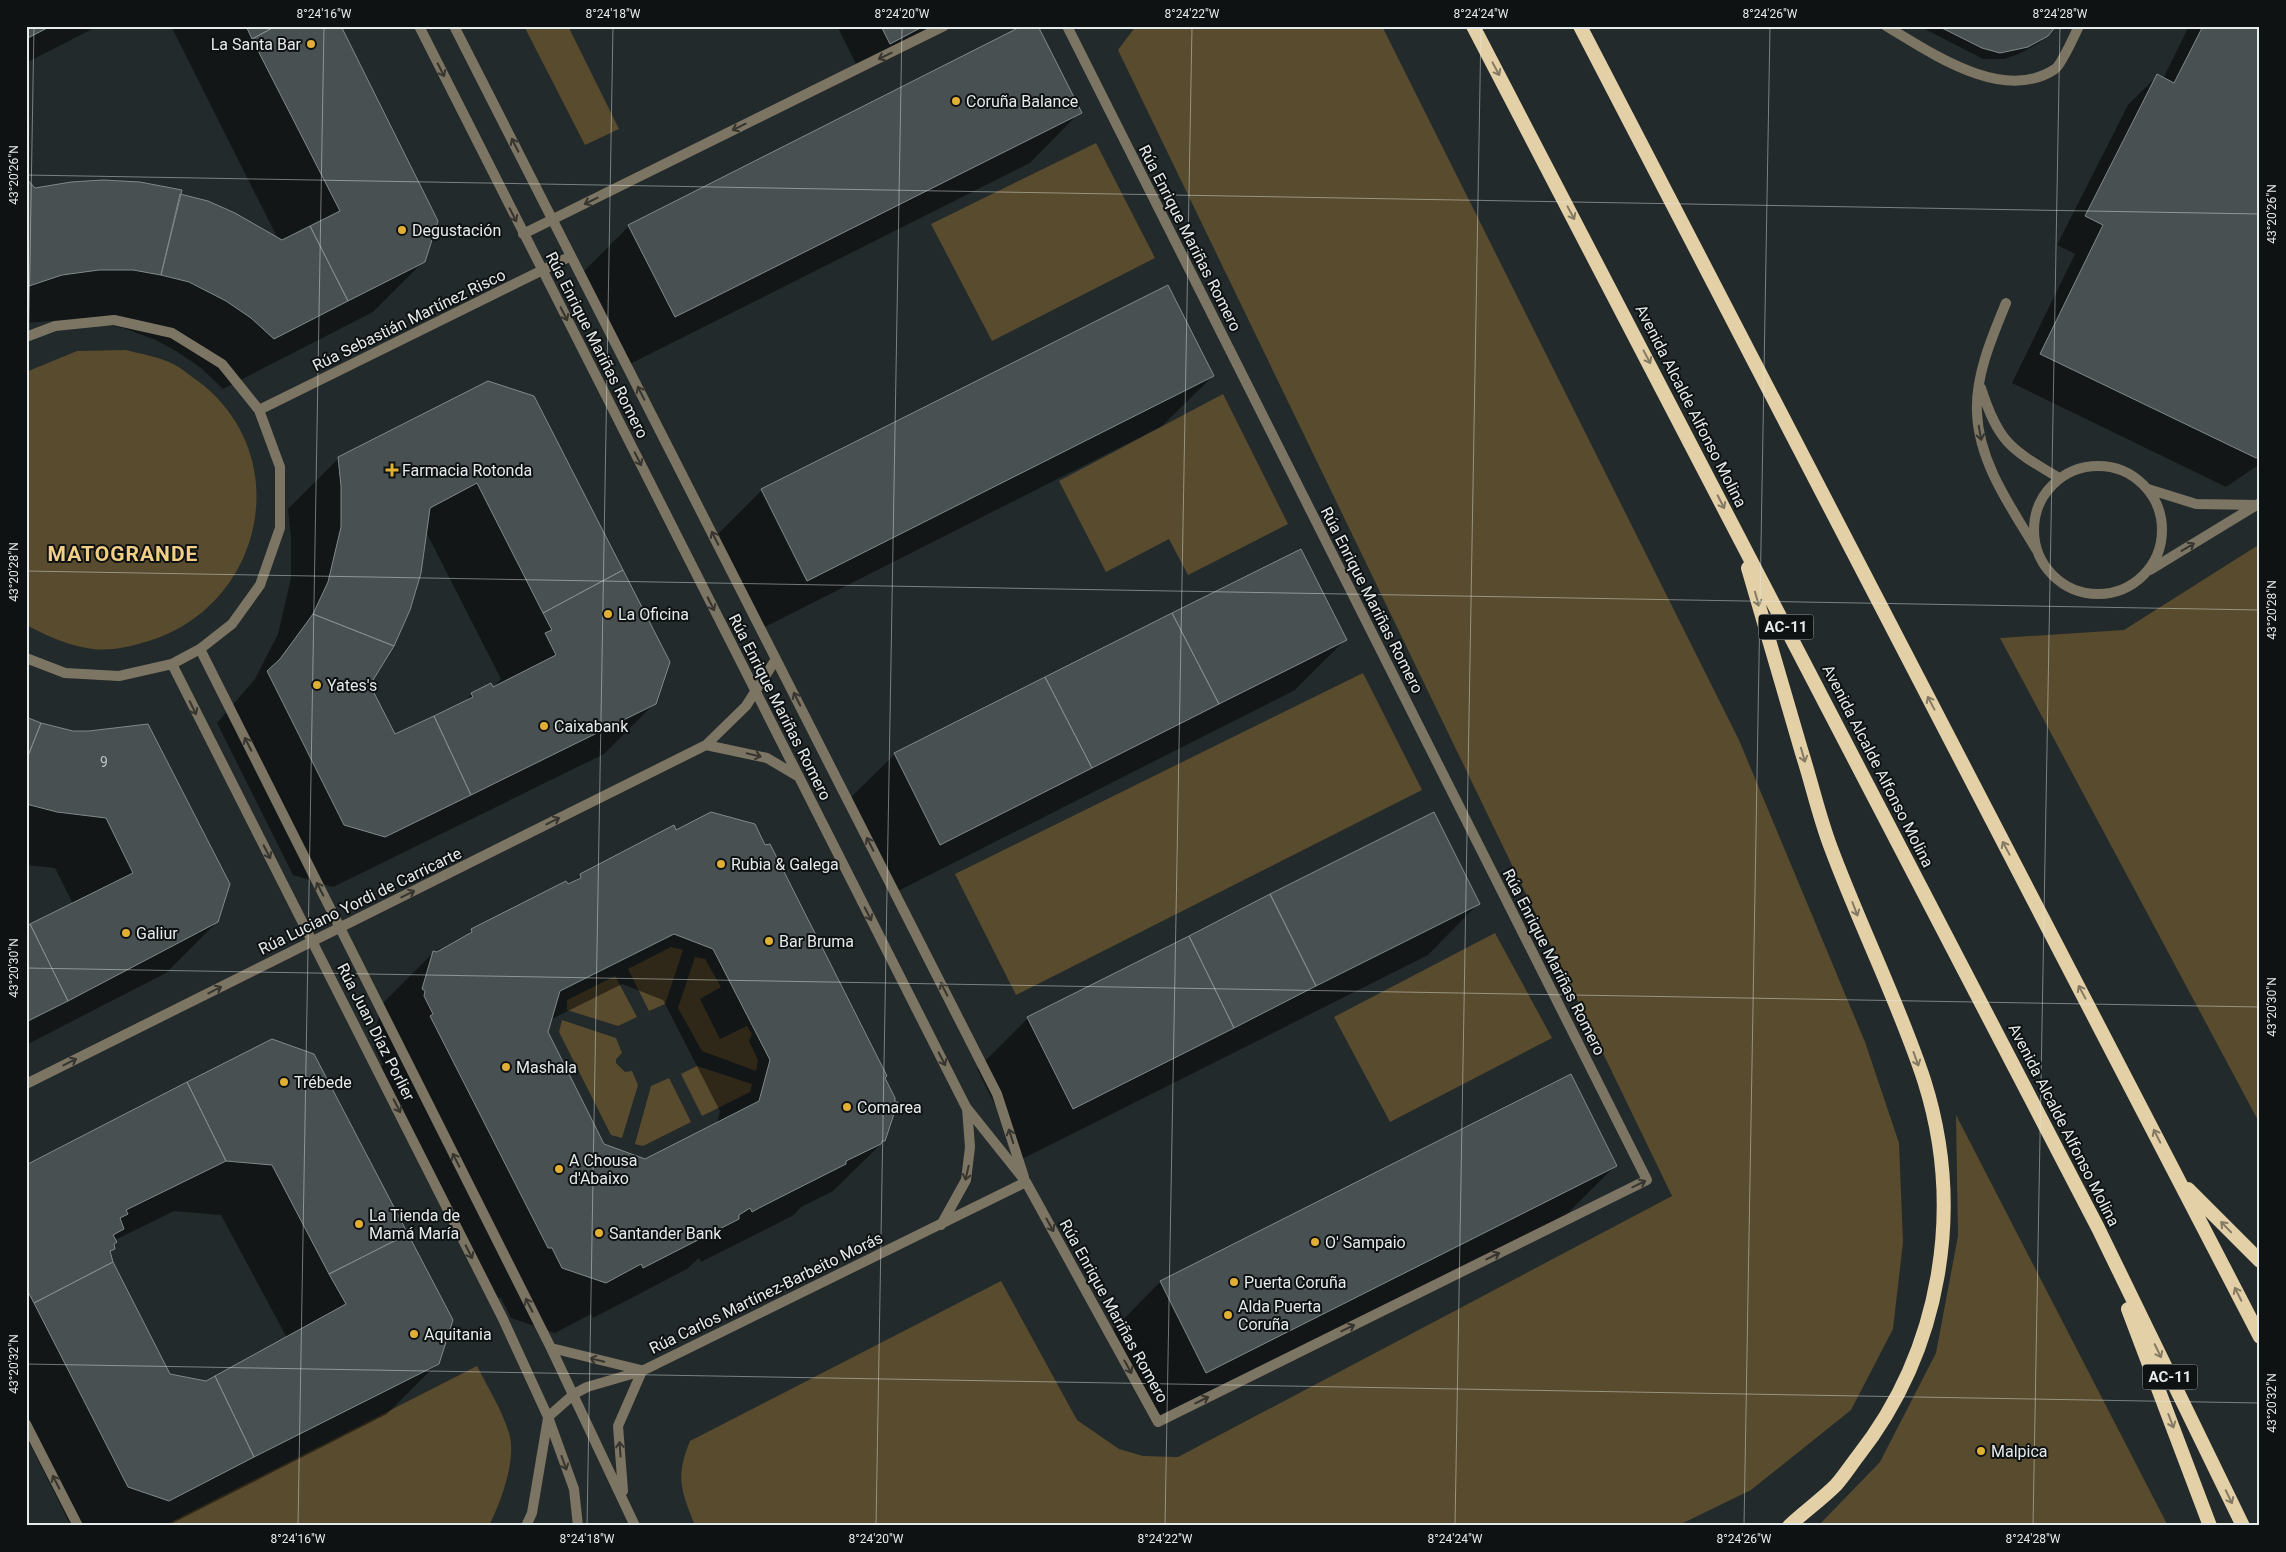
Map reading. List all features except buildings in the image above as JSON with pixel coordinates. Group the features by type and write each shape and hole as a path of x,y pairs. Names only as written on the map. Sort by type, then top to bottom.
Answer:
{"highway":[{"name":"Avenida Alcalde Alfonso Molina","path":"1473,26 2098,1228 2243,1526"},
{"path":"1580,26 2260,1337"},
{"path":"1738,536 1829,844 1906,1030 1925,1083 1936,1135 1942,1188 1943,1242 1936,1292 1911,1370 1877,1431 1836,1484 1789,1526"},
{"path":"2179,1179 2260,1261"},
{"path":"2098,1228 2210,1526"}],"street":[{"name":"Rúa Enrique Mariñas Romero","path":"419,26 966,1107 1026,1182 1158,1422 1647,1180 1067,26"},
{"name":"Rúa Enrique Mariñas Romero","path":"454,26 997,1094 1026,1182"},
{"path":"523,234 944,26"},
{"path":"1886,26 1965,71 1998,81 2032,78 2056,69 2079,26"},
{"name":"Rúa Sebastián Martínez Risco","path":"260,410 571,256"},
{"path":"2006,303 1990,342 1980,385 1977,412 1981,439 1996,482 2044,566 2058,580 2075,590 2094,594 2113,592 2131,585 2146,573 2259,504"},
{"path":"26,337 55,326 114,320 172,333 222,364 260,410 280,467 280,528 260,586 232,624 200,649 172,664 120,676 65,673 26,658"},
{"path":"1980,385 1994,425 2006,443 2019,454 2058,478"},
{"path":"2036,549 2033,529 2037,510 2045,492 2058,478 2076,469 2096,466 2116,467 2134,476 2148,489 2158,505 2162,522 2162,541 2156,558 2146,573"},
{"path":"2148,489 2196,504 2259,504"},
{"name":"Rúa Juan Díaz Porlier","path":"200,649 574,1394 636,1526"},
{"name":"Rúa Luciano Yordi de Carricarte","path":"26,1084 706,744 746,706 776,659"},
{"name":"Rúa Juan Díaz Porlier","path":"172,664 503,1319 548,1417 574,1489 578,1526"},
{"path":"706,744 767,758 799,777"},
{"path":"941,1224 966,1180 970,1146 966,1107"},
{"name":"Rúa Carlos Martínez-Barbeito Morás","path":"623,1497 618,1426 642,1370 1026,1182"},
{"path":"551,1348 642,1370"},
{"path":"526,1526 532,1514 548,1417 574,1394 642,1370"},
{"path":"26,1424 78,1526"}],"shaded area":[{"path":"524,26 568,26 619,129 585,145"},
{"path":"1136,26 1382,26 1739,740 1865,1042 1899,1143 1903,1242 1893,1329 1851,1410 1751,1490 1677,1526 695,1526 686,1502 681,1474 690,1441 1001,1281 1077,1420 1119,1449 1143,1456 1178,1457 1672,1196 1118,50"},
{"path":"1096,143 1155,258 992,341 931,224"},
{"path":"126,350 156,358 176,366 198,381 229,412 248,449 256,488 253,527 240,565 217,598 185,624 139,644 113,649 84,648 50,637 26,625 26,372 77,351"},
{"path":"1223,394 1288,524 1188,575 1169,539 1106,572 1059,481"},
{"path":"2260,544 2260,1124 2000,638 2124,630"},
{"path":"1363,673 1422,790 1016,995 955,874"},
{"path":"1495,933 1552,1038 1390,1122 1334,1017"},
{"path":"671,947 683,950 665,1004 649,1011 628,969"},
{"path":"695,957 705,959 721,987 700,999 720,1039 747,1026 752,1034 749,1041 758,1060 756,1071 702,1051 678,1008"},
{"path":"615,976 637,1017 618,1026 567,1010 567,1000"},
{"path":"562,1020 616,1038 622,1053 616,1059 616,1063 625,1072 632,1071 638,1085 622,1138 611,1135 559,1032"},
{"path":"697,1066 752,1084 750,1092 702,1116 681,1074"},
{"path":"669,1078 691,1122 643,1146 635,1144 651,1086"},
{"path":"1956,1115 2168,1526 1818,1526 1880,1462 1936,1353 1958,1236"},
{"path":"477,1366 503,1416 511,1443 507,1480 489,1526 163,1526"}],"place":[{"name":"La Santa Bar","path":"311,44"},
{"name":"Coruña Balance","path":"956,101"},
{"name":"Degustación","path":"402,230"},
{"name":"Farmacia Rotonda","path":"392,470"},
{"name":"La Oficina","path":"608,614"},
{"name":"Yates's","path":"317,685"},
{"name":"Caixabank","path":"544,726"},
{"name":"Rubia & Galega","path":"721,864"},
{"name":"Galiur","path":"126,933"},
{"name":"Bar Bruma","path":"769,941"},
{"name":"Mashala","path":"506,1067"},
{"name":"Trébede","path":"284,1082"},
{"name":"Comarea","path":"847,1107"},
{"name":"A Chousa d'Abaixo","path":"559,1169"},
{"name":"La Tienda de Mamá María","path":"359,1224"},
{"name":"Santander Bank","path":"599,1233"},
{"name":"O' Sampaio","path":"1315,1242"},
{"name":"Puerta Coruña","path":"1234,1282"},
{"name":"Alda Puerta Coruña","path":"1228,1315"},
{"name":"Aquitania","path":"414,1334"},
{"name":"Malpica","path":"1981,1451"}],"district":[{"name":"MATOGRANDE","path":"123,554"}]}
